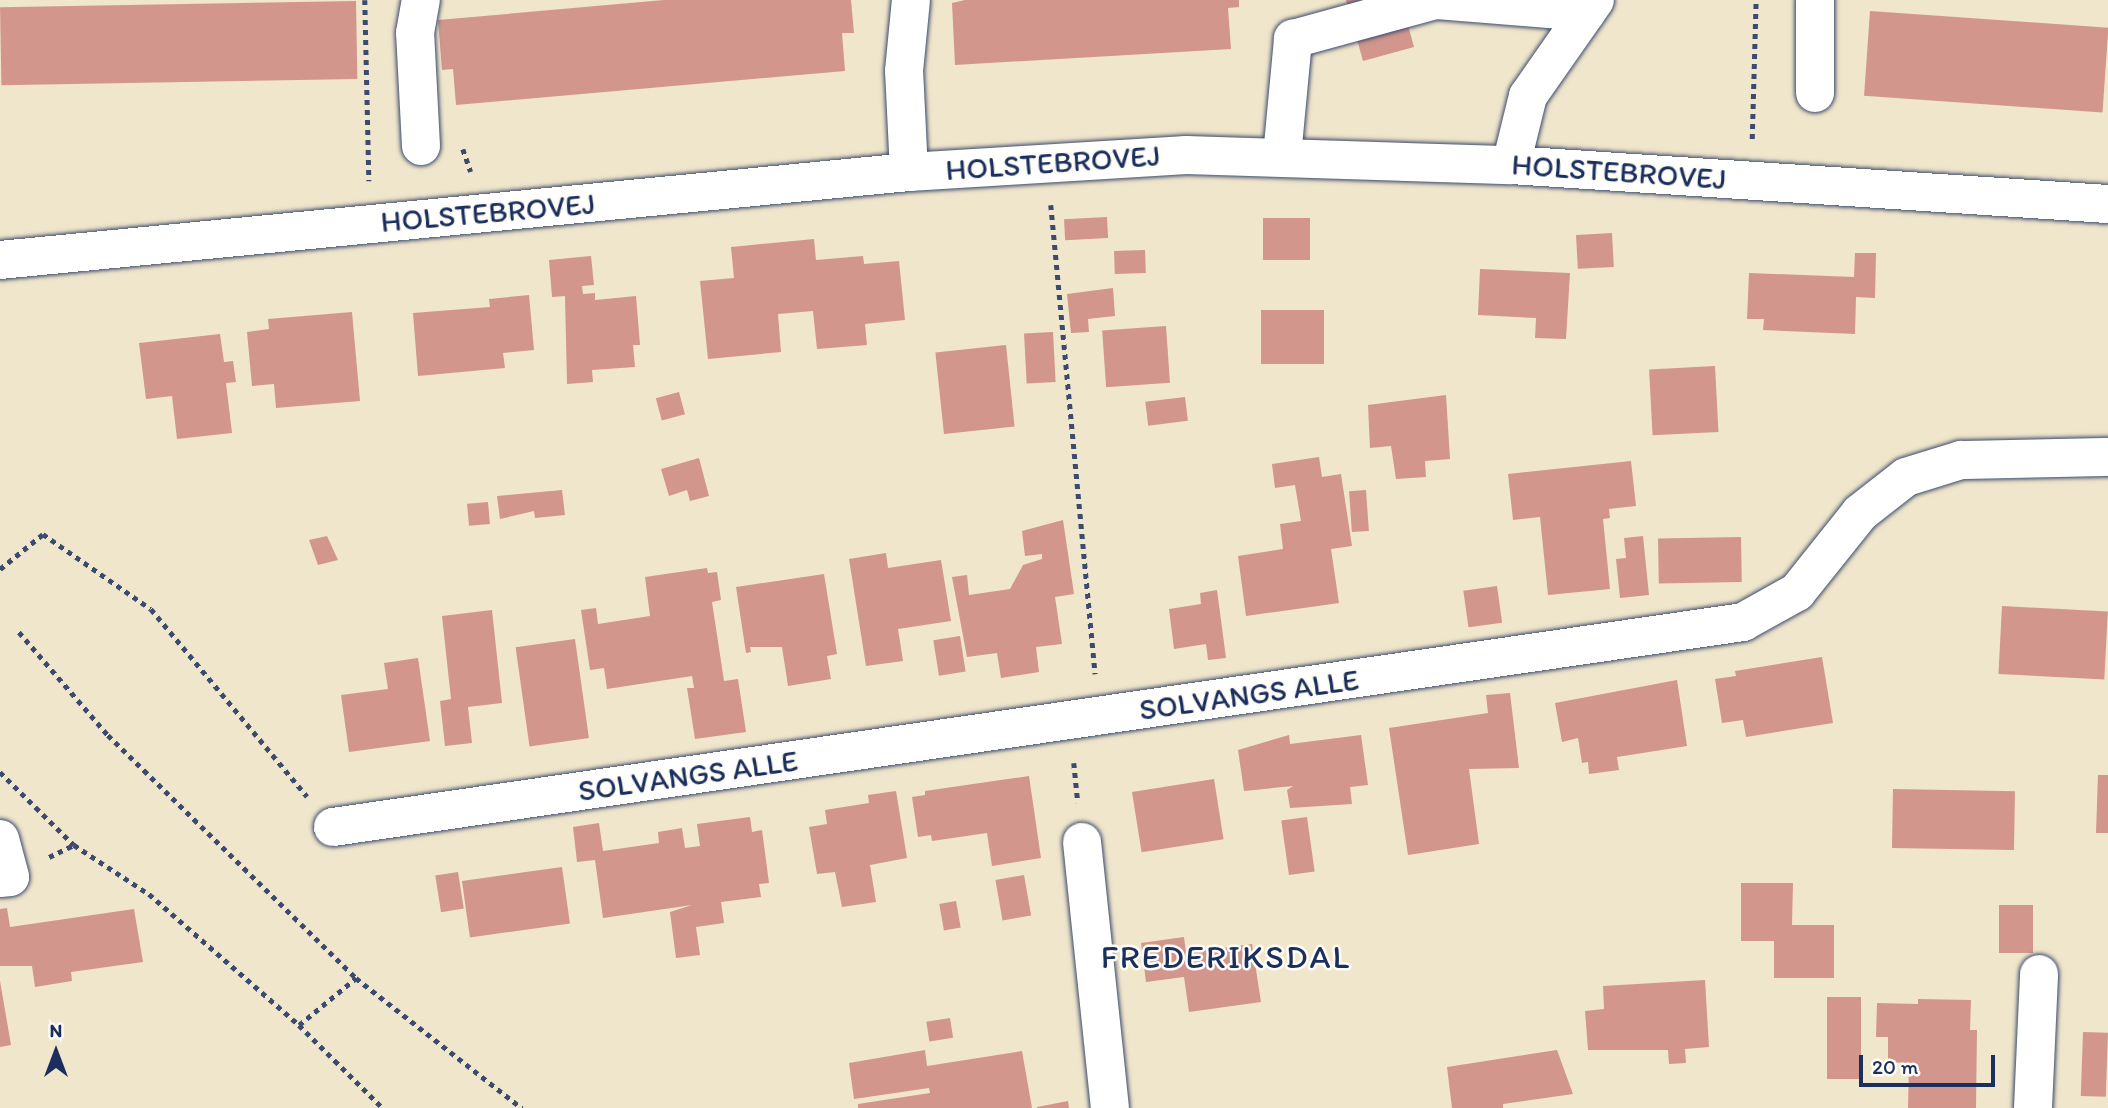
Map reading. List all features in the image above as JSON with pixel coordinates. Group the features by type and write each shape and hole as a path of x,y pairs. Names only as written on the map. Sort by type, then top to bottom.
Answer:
{"street":[{"path":"421,0 415,33 421,146"},
{"path":"909,172 904,71 911,0"},
{"path":"1282,156 1293,39 1436,0 1591,6"},
{"path":"1815,0 1815,93"},
{"path":"1511,165 1528,96 1591,6"},
{"name":"HOLSTEBROVEJ","path":"0,260 909,172 1186,155 1511,165 2108,204"},
{"name":"SOLVANGS ALLE","path":"333,827 1743,622 1797,592 1860,513 1906,477 1961,460 2108,457"},
{"path":"0,839 10,877 0,878"},
{"path":"1082,842 1110,1108"},
{"path":"2033,1108 2039,974"}],"path":[{"path":"365,0 370,224"},
{"path":"1751,181 1756,0"},
{"path":"1049,162 1084,719 1082,842"},
{"path":"0,569 43,534 151,609 333,827"},
{"path":"19,632 108,735 356,978 522,1108"},
{"path":"0,772 74,845 149,894 299,1025 383,1108"},
{"path":"299,1025 356,978"}],"building":[{"path":"664,0 851,0 854,33 842,33 845,71 456,105 453,69 442,70 438,20"},
{"path":"965,0 1239,0 1239,7 1228,8 1231,49 955,65 952,3"},
{"path":"1346,0 1401,0 1414,47 1363,61"},
{"path":"356,1 357,79 1,85 0,7"},
{"path":"1870,11 2108,28 2102,112 1864,96"},
{"path":"1107,217 1108,238 1065,240 1064,219"},
{"path":"1263,218 1310,218 1310,260 1263,260"},
{"path":"1612,233 1614,267 1578,269 1576,235"},
{"path":"814,239 816,260 863,256 864,264 899,261 905,320 865,324 867,345 817,349 813,311 778,314 781,352 708,359 700,281 734,278 731,247"},
{"path":"1145,250 1146,273 1115,274 1114,251"},
{"path":"1855,253 1876,253 1875,298 1856,297 1855,334 1763,330 1764,319 1747,319 1749,273 1854,277"},
{"path":"591,256 594,285 582,286 583,294 595,293 595,300 636,296 640,345 633,345 635,367 592,370 593,382 567,384 565,296 552,297 549,260"},
{"path":"1480,269 1570,273 1566,339 1535,338 1536,318 1478,315"},
{"path":"1113,288 1115,316 1088,319 1089,332 1071,333 1067,294"},
{"path":"529,295 534,350 503,353 505,368 418,376 413,313 490,307 489,299"},
{"path":"1261,310 1324,310 1324,364 1261,364"},
{"path":"352,312 360,401 276,408 274,384 252,386 247,332 269,329 268,319"},
{"path":"1166,326 1170,383 1106,387 1102,330"},
{"path":"1053,332 1056,382 1027,383 1024,334"},
{"path":"220,334 224,362 233,361 236,382 226,383 232,433 177,439 172,396 146,399 139,343"},
{"path":"1006,345 1015,427 944,434 935,352"},
{"path":"1715,366 1718,432 1653,435 1649,369"},
{"path":"679,392 685,414 662,420 656,398"},
{"path":"1446,395 1450,459 1425,461 1426,477 1396,479 1391,446 1370,448 1368,405"},
{"path":"1185,397 1188,421 1148,426 1145,402"},
{"path":"1319,457 1322,477 1341,474 1352,546 1331,549 1339,603 1246,616 1238,556 1283,549 1280,524 1301,521 1295,485 1275,488 1272,464"},
{"path":"699,458 709,496 690,501 687,490 669,496 661,469"},
{"path":"1631,461 1636,506 1609,509 1610,518 1603,519 1610,589 1548,595 1540,517 1513,520 1508,474"},
{"path":"562,490 565,515 535,518 534,511 500,519 497,496"},
{"path":"1366,490 1369,531 1352,532 1349,491"},
{"path":"488,502 490,524 469,526 467,504"},
{"path":"1063,520 1074,594 1055,597 1062,644 1036,647 1039,672 1001,678 997,653 967,657 952,577 967,575 969,595 1010,589 1023,565 1042,559 1042,554 1025,556 1022,531"},
{"path":"327,536 338,560 318,565 309,540"},
{"path":"1643,536 1649,595 1620,598 1616,559 1626,558 1624,538"},
{"path":"1741,537 1742,582 1659,583 1658,538"},
{"path":"886,553 888,568 941,560 951,621 898,629 903,661 866,666 849,559"},
{"path":"707,568 708,573 717,572 721,600 712,602 724,681 738,679 746,732 695,739 687,688 694,688 692,676 607,689 604,668 590,670 581,610 596,608 598,624 650,616 645,577"},
{"path":"824,574 837,654 827,656 831,679 788,686 782,647 750,647 751,652 746,653 736,587"},
{"path":"1497,586 1502,623 1468,627 1463,591"},
{"path":"1217,590 1226,658 1208,660 1206,644 1174,649 1169,609 1201,604 1200,593"},
{"path":"2002,606 2108,612 2104,679 1998,674"},
{"path":"492,610 502,703 468,707 472,743 445,746 440,701 451,699 442,616"},
{"path":"960,636 966,672 939,676 933,640"},
{"path":"575,639 589,738 530,746 516,647"},
{"path":"1822,657 1833,723 1746,737 1743,720 1722,723 1715,679 1736,676 1735,671"},
{"path":"418,658 430,741 349,752 341,695 388,689 384,663"},
{"path":"1677,680 1687,746 1617,757 1619,770 1589,774 1588,762 1582,763 1578,738 1562,742 1555,703"},
{"path":"1510,693 1519,768 1469,769 1479,844 1408,855 1389,728 1488,713 1486,695"},
{"path":"1289,735 1290,744 1361,735 1368,785 1350,787 1352,804 1290,808 1287,790 1293,786 1244,791 1238,750"},
{"path":"2098,775 2108,775 2108,833 2096,833"},
{"path":"1029,776 1041,858 992,866 987,833 932,841 931,835 918,837 912,797 925,795 925,791"},
{"path":"1214,779 1224,839 1142,852 1132,792"},
{"path":"1893,789 2015,791 2014,850 1892,848"},
{"path":"896,791 907,858 870,865 876,902 842,907 835,872 817,874 809,827 827,824 825,810 869,803 868,795"},
{"path":"750,817 752,832 762,830 769,883 759,884 761,897 721,902 724,923 696,927 700,955 676,958 670,912 692,905 603,918 595,860 577,862 573,827 599,823 603,851 659,843 658,832 682,828 685,848 700,846 697,824"},
{"path":"1307,817 1315,871 1289,875 1281,821"},
{"path":"562,867 570,923 470,938 462,881"},
{"path":"458,872 464,909 441,912 435,876"},
{"path":"1024,875 1031,915 1003,920 995,880"},
{"path":"1741,883 1793,883 1792,925 1834,925 1834,978 1774,978 1774,941 1741,941"},
{"path":"956,901 961,928 944,931 939,904"},
{"path":"1999,905 2033,905 2033,953 1999,953"},
{"path":"7,908 10,927 134,909 143,962 71,972 72,981 35,987 32,966 0,966 0,909"},
{"path":"1184,937 1186,953 1252,944 1261,1002 1189,1012 1184,977 1146,982 1141,943"},
{"path":"1705,980 1709,1047 1685,1049 1686,1063 1669,1064 1668,1050 1588,1050 1585,1011 1604,1009 1603,986"},
{"path":"0,981 11,1045 0,1047"},
{"path":"1827,997 1861,997 1861,1079 1827,1079"},
{"path":"1918,999 1971,1000 1970,1030 1977,1030 1976,1108 1908,1108 1909,1063 1888,1062 1888,1037 1876,1037 1877,1003 1918,1004"},
{"path":"950,1018 953,1038 929,1042 926,1022"},
{"path":"2083,1032 2108,1033 2106,1097 2081,1096"},
{"path":"925,1050 927,1066 1022,1051 1032,1108 858,1108 858,1104 930,1093 929,1088 854,1099 849,1063"},
{"path":"1557,1050 1573,1094 1503,1104 1503,1108 1452,1108 1447,1067"},
{"path":"1068,1101 1069,1108 1037,1108 1037,1107"}],"district":[{"name":"FREDERIKSDAL","path":"1226,957"}]}
